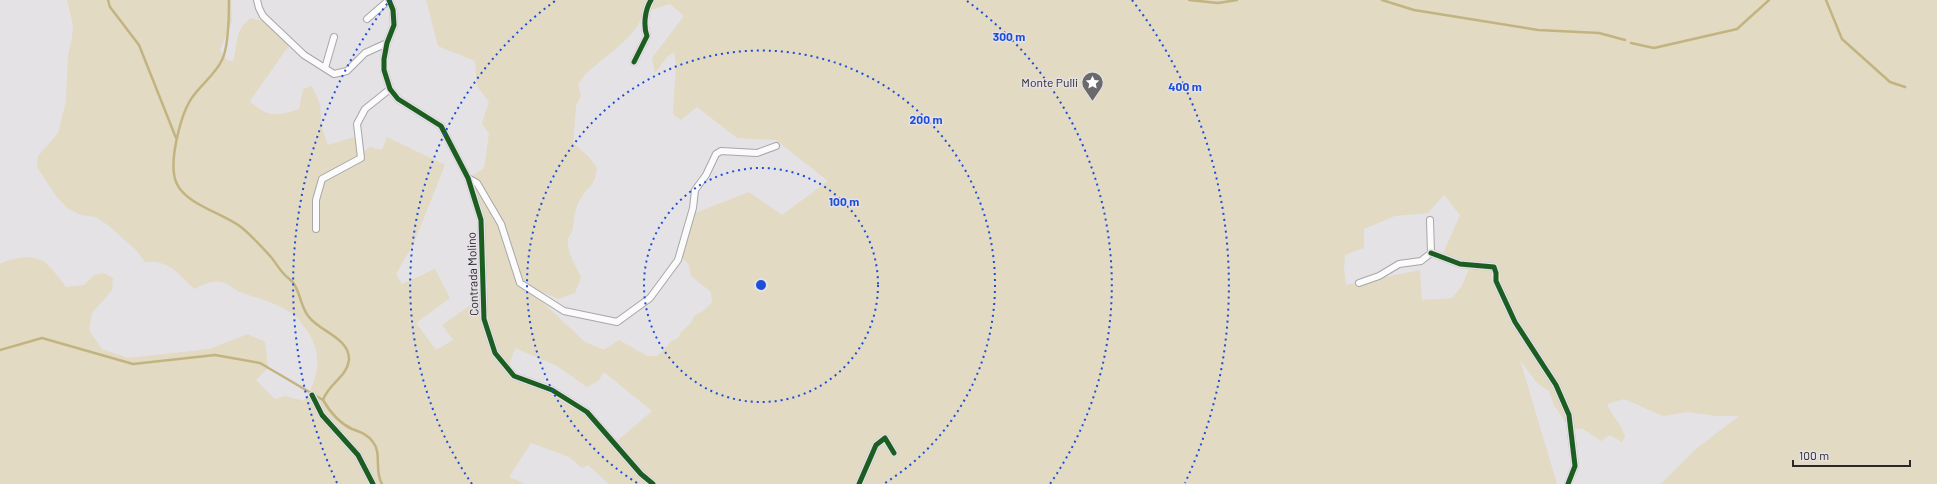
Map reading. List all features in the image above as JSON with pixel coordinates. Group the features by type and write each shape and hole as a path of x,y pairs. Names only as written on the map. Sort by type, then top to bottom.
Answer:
{"street":[{"path":"257,0 259,8 264,16 304,55 334,74 347,70 366,53 387,43"},
{"path":"367,19 389,0"},
{"name":"Contrada Molino","path":"389,0 393,10 394,25 387,43 384,59 384,70 390,89 398,99 440,126 468,178 481,220 484,319 495,353 514,376 552,390 587,412 641,474 653,484"},
{"path":"634,62 647,36 644,28 648,6 651,0"},
{"path":"325,68 334,37"},
{"path":"316,229 316,200 322,179 361,158 357,124 365,109 390,89"},
{"path":"468,178 477,183 501,224 520,282 564,311 617,322 650,298 678,260 693,208 695,190 706,175 716,154 721,151 757,153 776,146"},
{"path":"1359,283 1379,276 1399,264 1421,261 1430,252 1430,220"},
{"path":"1430,252 1460,264 1494,268 1496,273 1496,281 1516,322 1556,386 1569,415 1575,466 1568,484"},
{"path":"312,395 322,415 358,455 374,484"},
{"path":"859,484 876,444 885,438 894,454"}],"shaded area":[{"path":"67,0 231,0 232,21 220,50 227,60 233,61 241,28 251,18 267,22 290,44 250,101 256,107 267,113 273,114 285,113 299,109 303,89 312,86 320,104 322,128 328,145 354,137 359,155 370,147 382,150 387,137 445,165 413,245 396,274 402,284 435,269 450,298 416,323 436,350 453,340 442,325 481,298 482,236 479,201 469,178 484,168 489,134 482,123 489,102 477,86 475,61 438,46 426,0 1937,0 1937,484 1661,484 1697,448 1739,416 1717,416 1687,412 1663,416 1624,399 1607,404 1622,428 1625,437 1622,442 1610,435 1601,441 1583,429 1569,428 1554,405 1549,391 1537,383 1520,360 1557,484 609,484 588,465 582,468 569,457 531,443 509,477 525,484 0,484 0,264 10,260 27,257 43,261 52,269 66,287 84,285 94,275 103,273 113,278 112,290 92,313 89,330 102,349 128,358 209,349 248,334 265,342 268,368 256,380 275,399 285,396 304,401 316,373 317,355 315,346 311,337 299,320 289,312 270,302 242,293 229,285 220,282 207,283 194,289 178,273 167,265 145,262 135,249 109,226 96,217 81,215 67,208 56,196 37,167 38,156 58,133 66,101 68,56 73,25","holes":["670,4 684,16 652,58 655,73 667,57 674,52 676,66 673,114 681,120 697,107 737,138 776,140 828,181 782,215 749,192 695,213 678,253 689,265 691,276 711,292 712,302 703,311 694,316 690,324 681,332 678,338 672,341 657,356 647,356 619,340 604,350 585,342 536,296 544,293 558,299 575,293 581,277 568,248 568,239 573,229 577,205 593,183 597,168 588,156 573,143 576,106 581,96 578,84 588,71 629,37 640,21 644,12","1444,195 1460,215 1442,256 1471,264 1462,286 1452,298 1422,300 1420,270 1346,285 1344,268 1345,255 1364,248 1364,229 1395,216 1428,213","515,348 557,366 587,387 598,381 604,372 652,411 616,442 592,415 558,392 523,380 508,368"]}],"waterway":[{"path":"108,0 110,7 139,45 176,138"},
{"path":"229,0 229,22 224,54 213,74 194,95 184,113 177,138 174,175 177,184 188,197 234,222 253,238 293,283 304,310 309,317 345,346 348,352 348,366 325,394 323,400 332,413 347,427 366,435 376,446 378,474 382,484"},
{"path":"1189,0 1218,3 1237,0"},
{"path":"1382,0 1414,10 1538,30 1599,33 1625,40"},
{"path":"1631,43 1654,48 1737,29 1769,0"},
{"path":"1826,0 1842,39 1890,82 1905,87"},
{"path":"0,350 42,338 133,364 215,355 260,363 323,400"}],"cycle path":[{"path":"389,0 393,10 394,25 387,43 384,59 384,70 390,89 398,99 441,126 468,178 481,220 484,319 495,353 514,376 552,390 587,412 641,474 653,484"},
{"path":"634,62 647,36 645,18 647,8 651,0"},
{"path":"1431,253 1460,264 1494,267 1496,281 1515,322 1556,385 1569,415 1575,466 1568,484"},
{"path":"312,395 322,415 358,455 373,484"},
{"path":"859,484 876,445 885,438 894,453"}],"place":[{"name":"Monte Pulli","path":"1093,102"}]}
